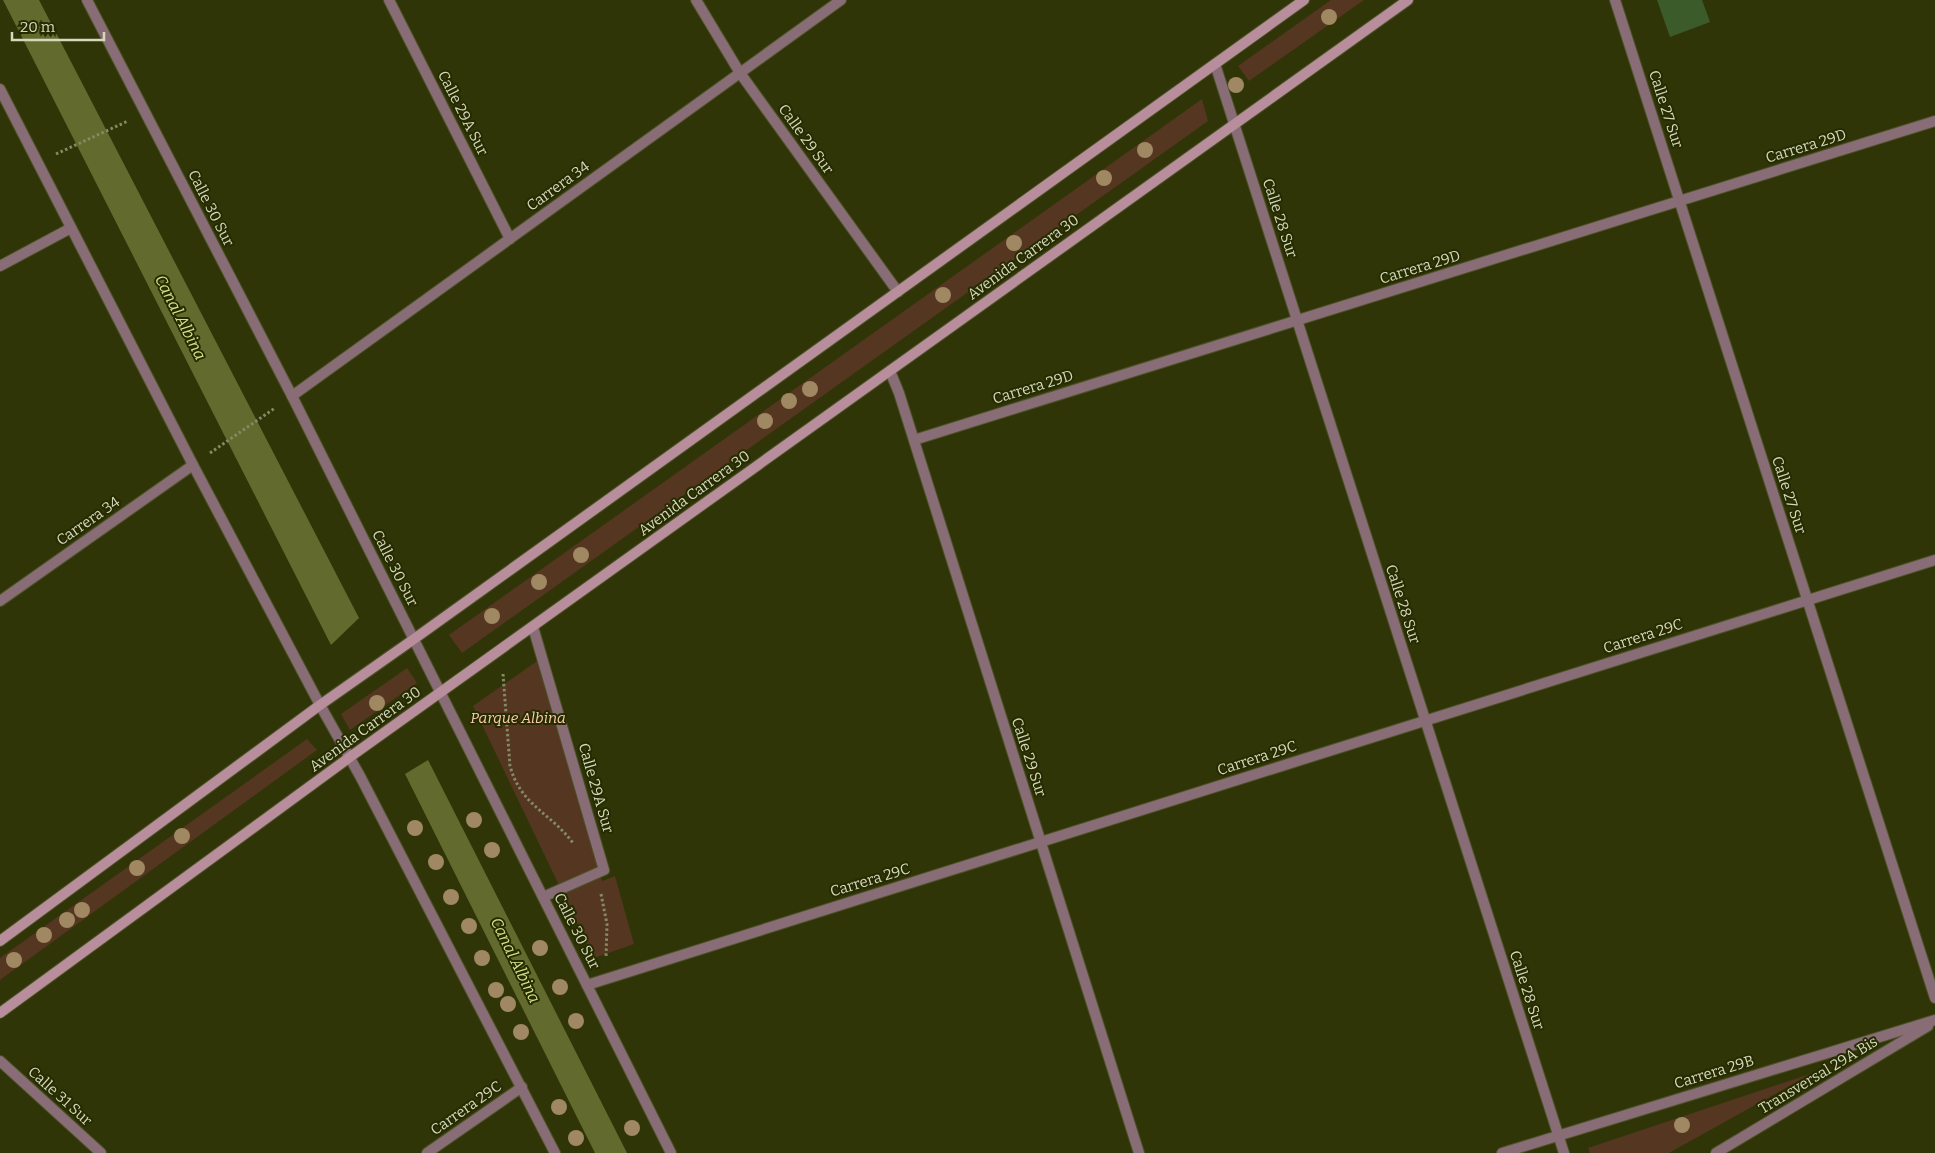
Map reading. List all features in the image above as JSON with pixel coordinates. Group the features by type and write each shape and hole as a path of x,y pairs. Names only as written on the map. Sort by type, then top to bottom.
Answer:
{"main road":[{"path":"0,941 320,705 414,640 1304,0"},
{"name":"Avenida Carrera 30","path":"0,1013 350,757 1408,0"}],"street":[{"name":"Calle 30 Sur","path":"87,0 292,396 671,1153"},
{"name":"Calle 29A Sur","path":"389,0 510,239"},
{"name":"Calle 29 Sur","path":"696,0 740,73 898,292"},
{"name":"Carrera 34","path":"292,396 841,0"},
{"name":"Calle 27 Sur","path":"1615,0 1935,998"},
{"name":"Calle 28 Sur","path":"1214,64 1564,1153"},
{"path":"0,89 193,465 320,705 350,757 555,1153"},
{"name":"Carrera 29D","path":"914,440 1935,121"},
{"path":"0,266 71,228"},
{"name":"Calle 29 Sur","path":"890,371 914,440 1139,1153"},
{"name":"Carrera 34","path":"0,601 193,465"},
{"name":"Carrera 29C","path":"587,985 1935,560"},
{"name":"Calle 29A Sur","path":"533,627 604,870 593,875"},
{"path":"543,897 593,875"},
{"name":"Carrera 29B","path":"1502,1153 1935,1021"},
{"name":"Transversal 29A Bis","path":"1716,1153 1935,1021"},
{"name":"Calle 31 Sur","path":"1,1065 101,1153"},
{"name":"Carrera 29C","path":"427,1153 522,1087"}],"path":[{"path":"70,147 114,127"},
{"path":"213,451 268,413"},
{"path":"502,674 510,766 513,778 534,806 556,824 574,845"},
{"path":"593,875 604,904 608,942 606,962 612,977"}],"green space":[{"path":"1331,0 1364,0 1249,81 1238,66"},
{"path":"1202,99 1208,121 462,653 449,635"},
{"name":"Parque Albina","path":"537,661 602,881 615,876 634,944 594,958 473,706"},
{"path":"407,668 417,683 350,730 341,714"},
{"path":"307,739 317,750 0,980 0,958"},
{"path":"1813,1073 1669,1153 1590,1153 1588,1148"}],"water":[{"name":"Canal Albina","path":"3,0 39,0 359,618 331,645"},
{"name":"Canal Albina","path":"428,760 627,1153 595,1153 405,774"}],"building":[{"path":"1657,0 1702,0 1710,22 1670,37"}]}
